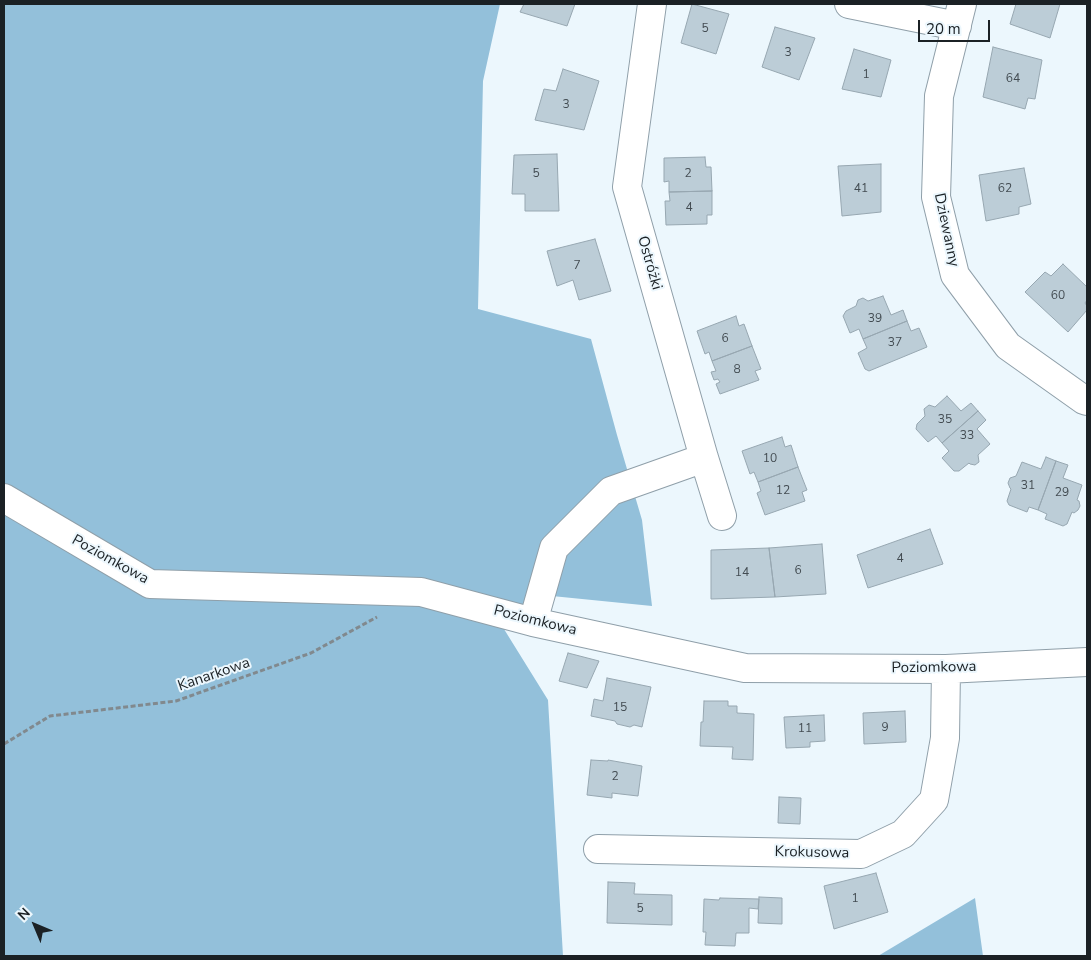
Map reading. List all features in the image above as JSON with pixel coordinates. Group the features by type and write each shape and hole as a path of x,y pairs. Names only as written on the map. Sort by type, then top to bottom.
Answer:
{"street":[{"name":"Ostróżki","path":"652,4 627,188 722,516"},
{"path":"849,4 959,15"},
{"name":"Dziewanny","path":"959,15 939,96 936,197 955,275 1008,346 1087,401"},
{"path":"533,622 554,548 611,490 704,458"},
{"name":"Poziomkowa","path":"4,498 150,584 420,592 533,622 745,668 946,669 1087,662"},
{"name":"Krokusowa","path":"598,849 862,854 902,834 934,800 945,738 946,669"}],"path":[{"name":"Kanarkowa","path":"4,744 50,716 176,700 312,653 383,614"}],"shaded area":[{"path":"4,4 500,4 483,81 478,309 591,339 642,520 652,606 552,596 494,613 548,700 563,956 4,956"},
{"path":"975,898 983,956 878,956"}],"building":[{"path":"524,4 575,4 567,26 520,12"},
{"path":"692,4 729,14 716,54 681,43"},
{"path":"1016,4 1060,4 1050,38 1010,24"},
{"path":"775,27 815,38 799,80 762,67"},
{"path":"993,47 1042,60 1035,99 1028,98 1025,109 983,97"},
{"path":"854,49 891,60 881,97 842,89"},
{"path":"563,69 599,81 584,130 535,120 544,89 556,91"},
{"path":"557,154 559,211 525,211 525,194 512,194 514,155"},
{"path":"705,157 706,167 711,167 712,191 669,192 669,181 664,182 664,158"},
{"path":"881,164 881,212 842,216 838,166"},
{"path":"1024,168 1031,204 1019,207 1019,214 986,221 979,175"},
{"path":"712,191 712,215 707,215 707,224 666,225 665,201 670,201 669,192"},
{"path":"595,239 611,291 579,300 573,280 557,286 547,251"},
{"path":"1063,264 1087,287 1087,300 1085,303 1087,310 1068,332 1025,292 1045,272 1051,276"},
{"path":"883,296 891,315 903,310 907,321 863,339 859,329 850,333 843,316 846,311 856,306 858,300 863,298 868,301"},
{"path":"736,316 739,326 744,324 752,346 712,361 709,352 705,354 697,331"},
{"path":"907,321 911,331 919,328 927,347 869,371 865,369 858,353 867,348 863,339"},
{"path":"752,346 761,369 755,371 759,380 720,394 716,384 720,382 718,379 714,380 711,372 716,371 712,361"},
{"path":"947,396 961,411 971,403 978,411 942,443 936,436 928,442 916,429 917,424 925,416 924,409 929,405 935,407"},
{"path":"978,411 986,420 977,429 990,444 978,455 979,462 975,465 969,463 959,471 954,471 942,458 949,451 942,443"},
{"path":"782,437 785,447 791,445 798,467 758,482 754,472 750,474 742,451"},
{"path":"1046,457 1056,461 1038,510 1029,507 1027,512 1009,505 1007,501 1011,489 1008,483 1010,478 1016,476 1022,462 1041,469"},
{"path":"1056,461 1068,465 1063,478 1082,485 1077,500 1080,506 1074,513 1072,512 1067,524 1063,526 1045,519 1047,514 1038,510"},
{"path":"798,467 807,490 802,492 805,501 765,515 757,493 761,491 758,482"},
{"path":"930,529 943,564 868,588 857,555"},
{"path":"822,544 826,594 775,597 769,548"},
{"path":"769,548 775,597 711,599 711,550"},
{"path":"568,653 599,661 587,688 559,681"},
{"path":"607,678 651,687 642,727 634,725 630,727 617,724 615,721 591,716 594,699 603,701"},
{"path":"704,701 728,701 728,706 737,706 737,713 754,714 753,760 732,759 733,747 700,746"},
{"path":"905,711 906,742 864,744 863,713"},
{"path":"824,715 825,741 810,742 810,747 786,748 784,717"},
{"path":"591,760 608,760 642,766 638,796 612,793 612,798 587,795"},
{"path":"779,797 801,798 800,824 778,823"},
{"path":"876,873 888,912 834,929 824,886"},
{"path":"608,882 635,883 634,894 672,895 672,925 607,923"},
{"path":"759,897 782,898 782,924 758,923"},
{"path":"720,898 759,899 758,909 749,908 749,933 736,933 735,946 705,945 706,932 703,932 704,899 719,900"}]}
